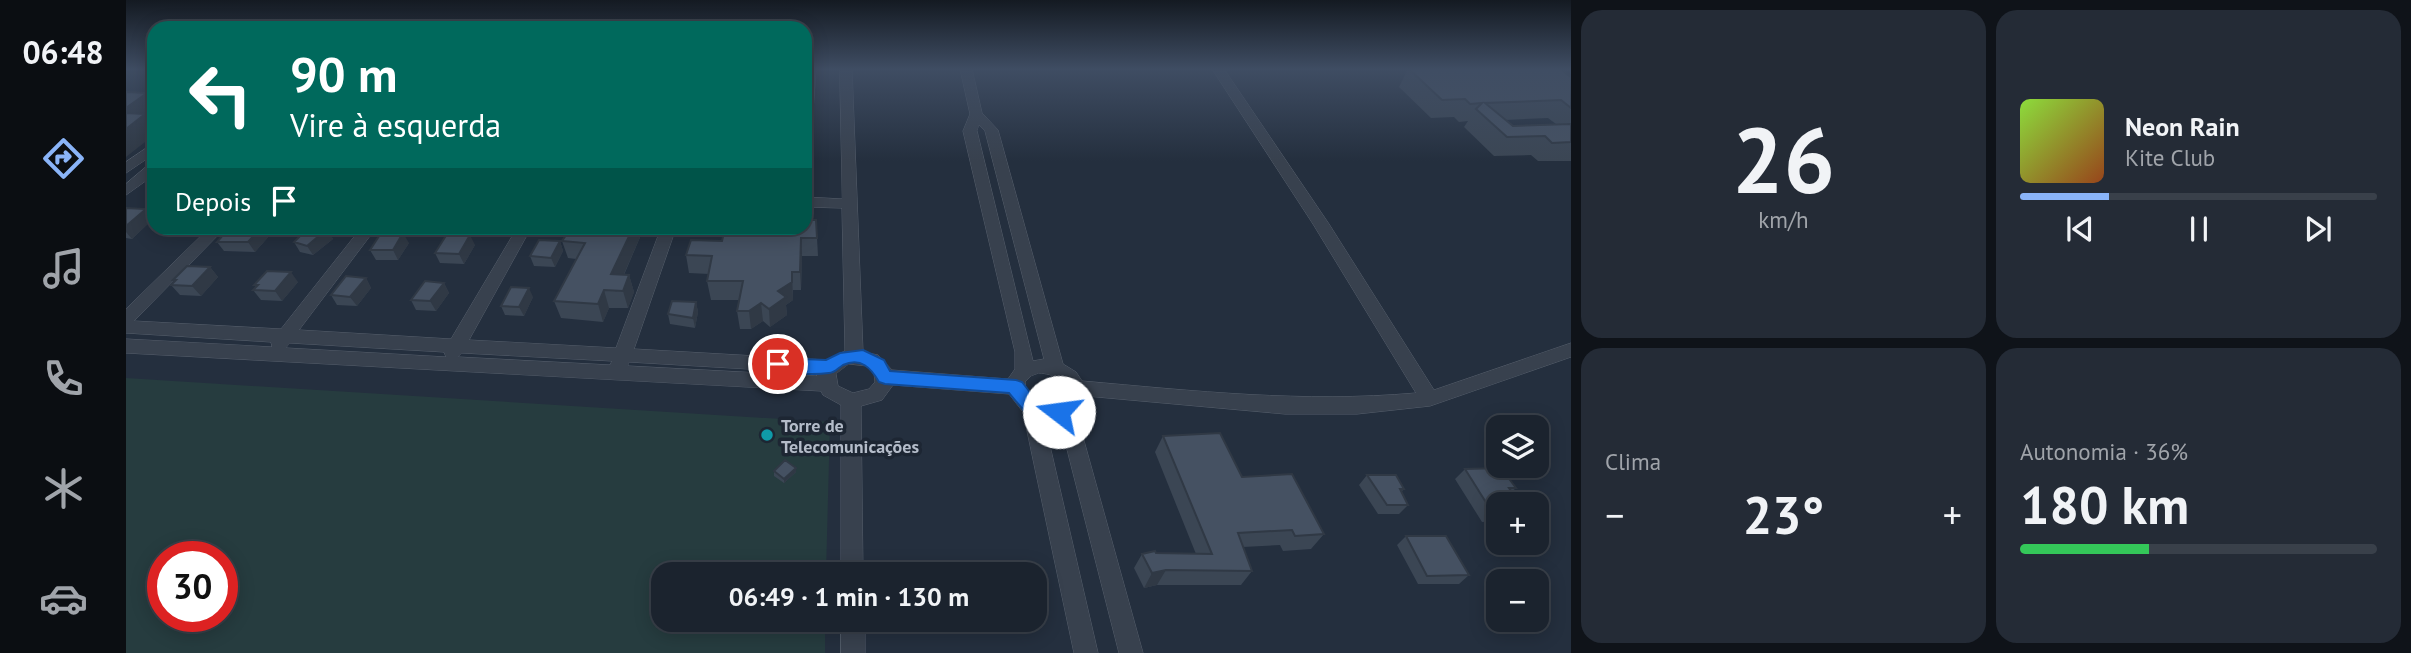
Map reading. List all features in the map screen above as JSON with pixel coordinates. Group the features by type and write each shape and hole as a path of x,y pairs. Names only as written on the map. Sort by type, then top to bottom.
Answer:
{"street":[{"path":"847,99 854,356"},
{"path":"885,377 1020,379 1038,366 1055,368 1069,376 1077,388 1076,400 1066,409 1050,413 1032,407 1019,395 1020,379 1024,352 970,131 976,114 973,99"},
{"path":"1238,99 1321,224 1430,399"},
{"path":"976,114 991,130 1055,368"},
{"path":"970,131 991,130"},
{"path":"131,166 147,153"},
{"path":"126,191 147,175"},
{"path":"812,202 850,204"},
{"path":"126,319 210,235"},
{"path":"271,354 364,235"},
{"path":"447,364 520,235"},
{"path":"620,364 666,235"},
{"path":"126,327 457,346 620,364 828,376"},
{"path":"126,346 447,364 620,364"},
{"path":"1077,388 1284,406 1357,406 1430,399 1571,349"},
{"path":"854,356 872,360 883,370 885,377 875,395 851,401 835,396 828,376 840,359 854,356"},
{"path":"851,401 852,562"},
{"path":"1032,407 1086,653"},
{"path":"1066,409 1131,653"},
{"path":"853,632 853,653"}],"green space":[{"path":"126,378 830,422 826,562 651,562 651,632 825,632 825,653 126,653"}],"building":[{"path":"126,99 138,99 126,108"},
{"path":"1465,99 1571,99 1571,108 1561,100 1485,103 1513,126 1571,124 1571,142 1552,143 1545,136 1507,137 1476,109 1482,103 1470,104"},
{"path":"126,113 145,114 126,129"},
{"path":"126,208 146,209 126,226"},
{"path":"812,220 816,220 817,238 801,238 800,272 792,272 792,282 778,291 786,297 769,309 761,303 749,311 737,311 743,281 707,281 712,256 686,255 691,240 722,241 723,235 812,235"},
{"path":"223,235 254,235 248,242 217,242"},
{"path":"301,235 320,235 307,246 294,242"},
{"path":"380,235 402,235 393,250 370,250"},
{"path":"446,235 470,235 459,254 435,253"},
{"path":"566,235 630,235 611,274 629,275 623,291 604,290 598,304 554,301 585,243 562,241"},
{"path":"539,240 560,241 551,258 530,256"},
{"path":"187,266 210,267 192,286 171,285 176,280 173,280"},
{"path":"267,271 291,272 275,291 253,290 258,285 254,285"},
{"path":"346,276 366,278 350,297 331,295"},
{"path":"425,281 444,283 430,301 411,300"},
{"path":"511,287 529,288 519,307 501,306"},
{"path":"672,301 696,302 693,318 668,314"},
{"path":"1220,433 1242,477 1292,474 1324,534 1295,536 1292,530 1238,533 1252,571 1166,570 1152,573 1142,554 1155,551 1212,554 1163,436"},
{"path":"785,460 796,468 784,479 774,471"},
{"path":"1486,468 1486,478 1508,478 1516,488 1509,488 1512,492 1486,492 1486,502 1465,469"},
{"path":"1367,475 1396,475 1404,489 1400,489 1408,505 1387,505"},
{"path":"1406,536 1446,536 1469,575 1427,576"}],"place":[{"name":"Torre de Telecomunicações","path":"767,435"}],"route":[{"path":"778,364 829,367 840,359 863,357 878,365 885,377 1016,387 1024,402 1032,407 1050,413 1059,412"}]}
